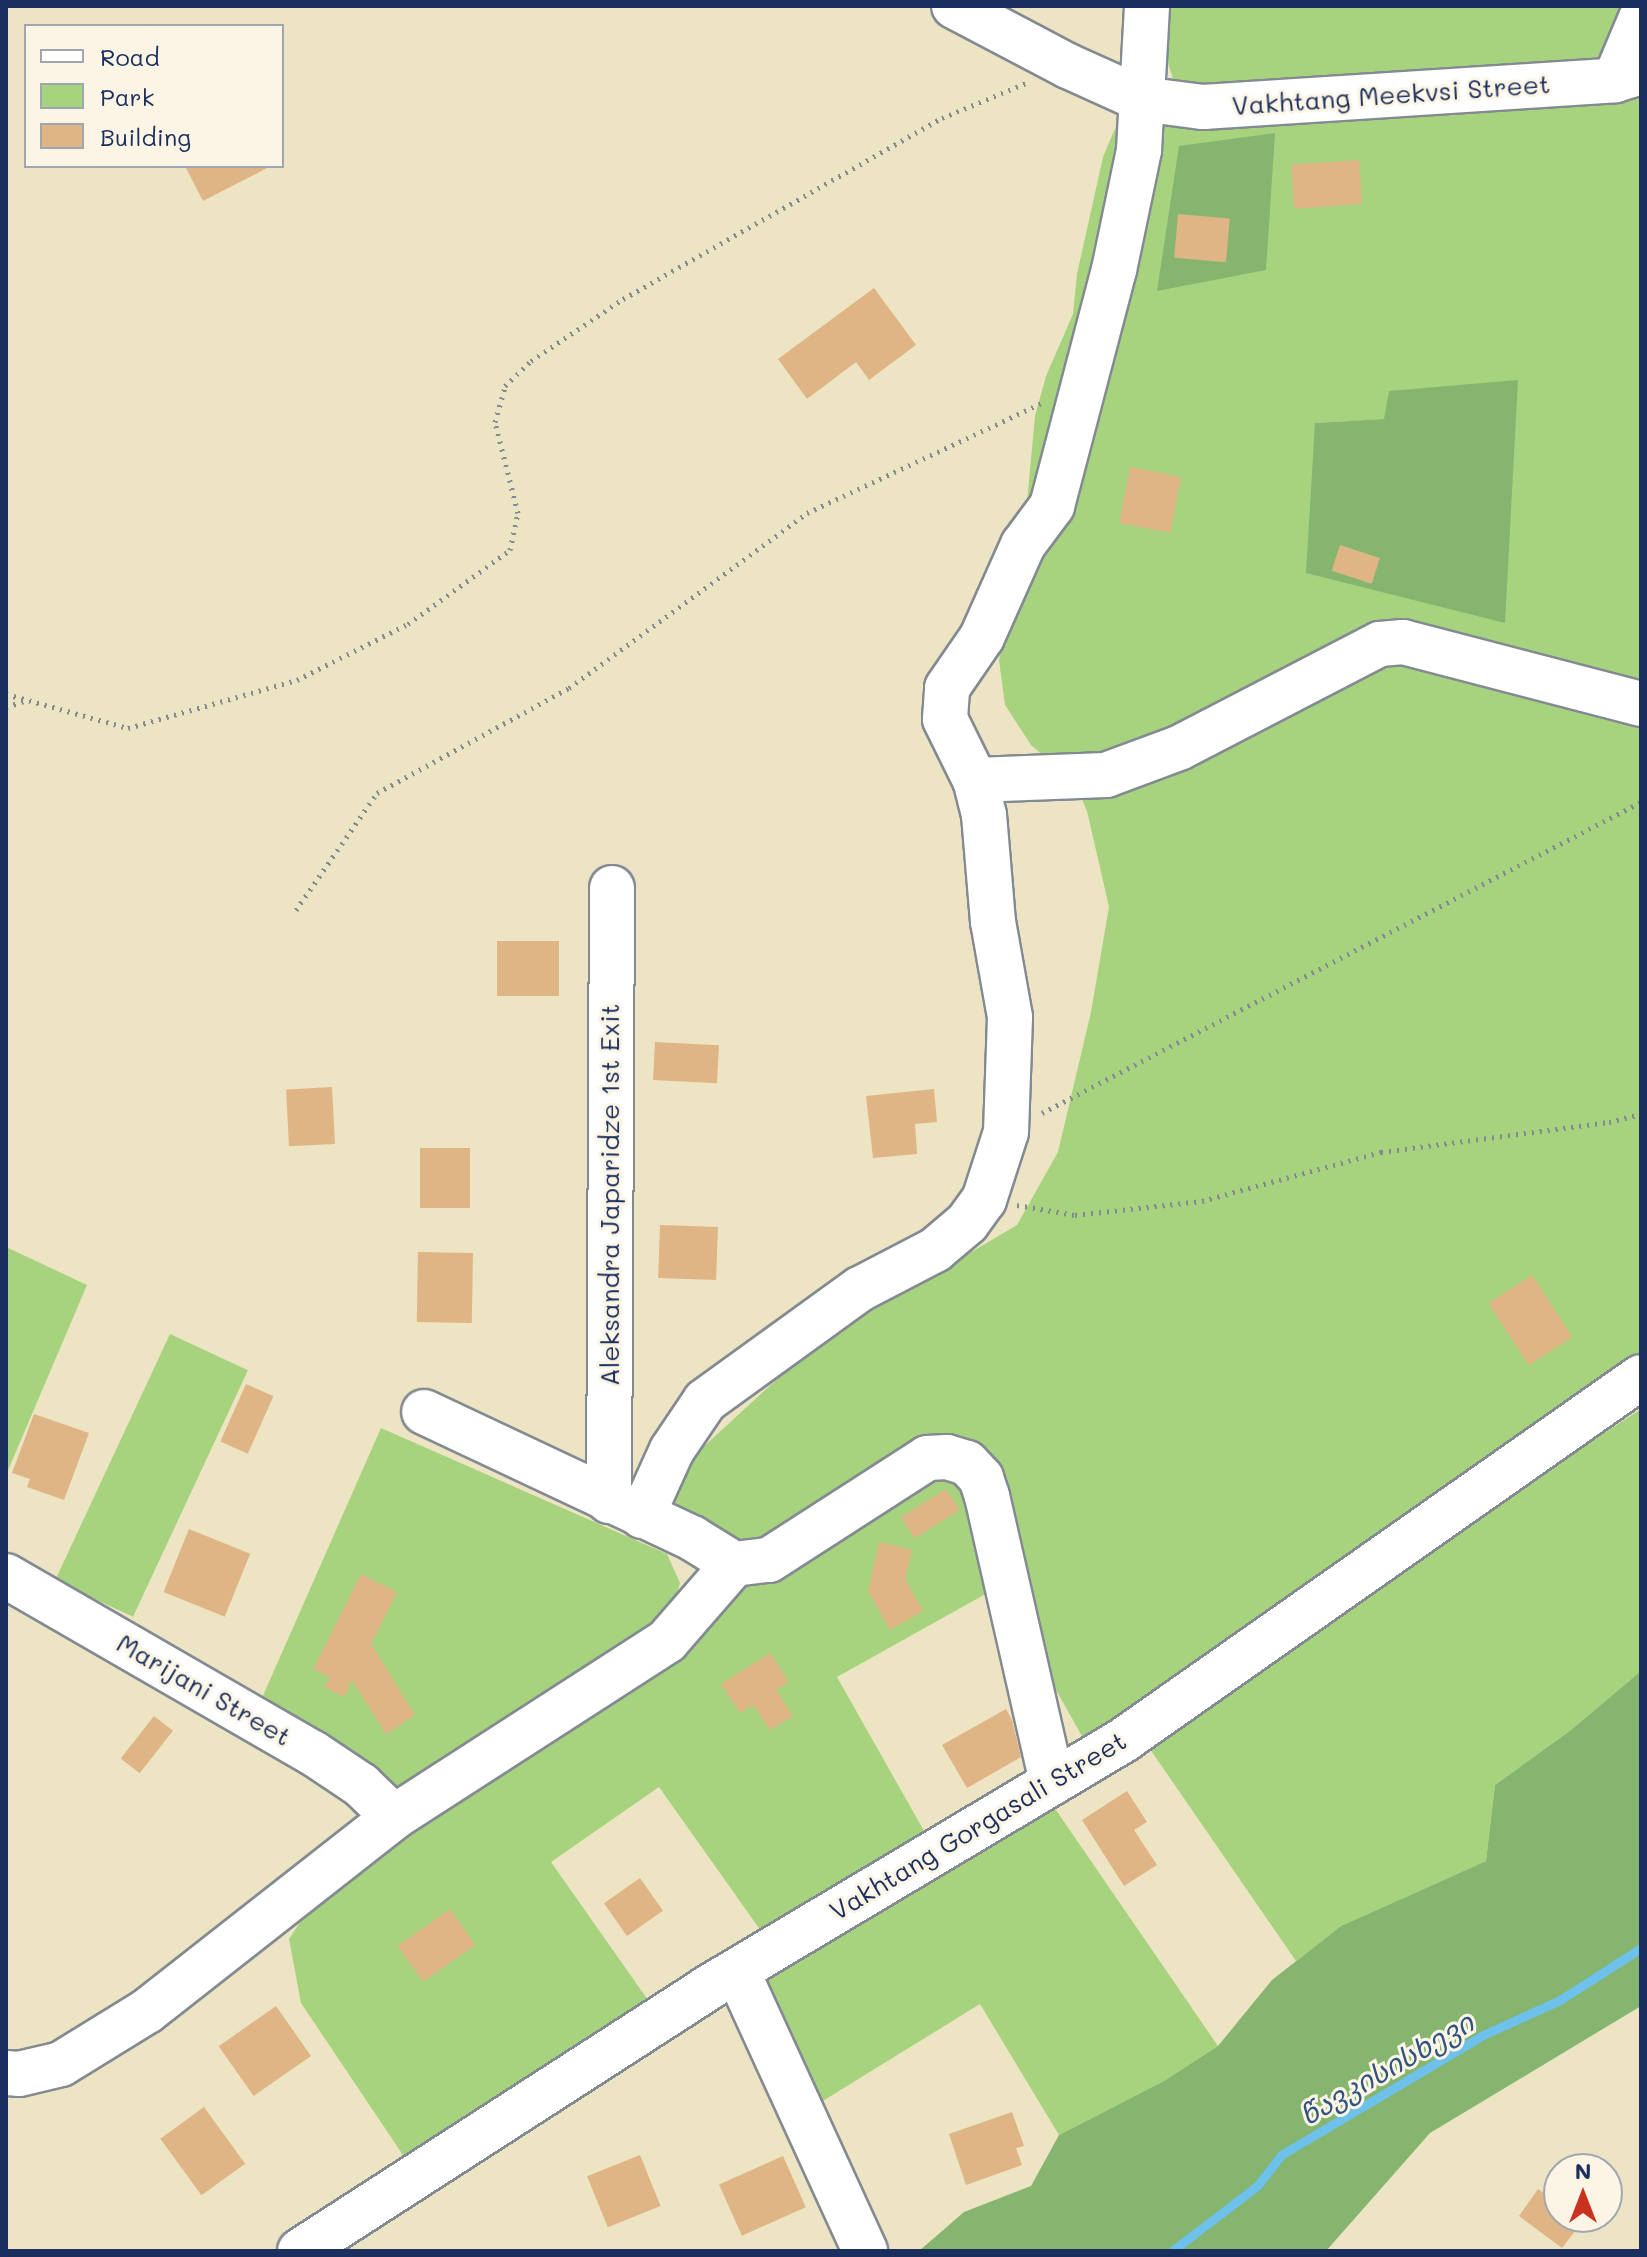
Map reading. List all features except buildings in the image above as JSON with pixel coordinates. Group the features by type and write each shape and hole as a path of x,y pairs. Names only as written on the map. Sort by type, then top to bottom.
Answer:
{"street":[{"name":"Vakhtang Meekvsi Street","path":"954,6 1068,66 1141,99 1203,107 1628,76"},
{"path":"625,1508 672,1450 705,1401 860,1289 935,1250 967,1223 984,1200 1006,1132 1010,1017 993,922 984,815 975,780 945,719 947,688 982,637 1023,545 1052,506 1086,382 1139,150 1147,6"},
{"path":"1628,76 1641,18"},
{"path":"975,780 1106,775 1179,748 1380,644 1403,642 1641,704"},
{"name":"Aleksandra Japaridze 1st Exit","path":"612,888 625,1508"},
{"name":"Vakhtang Gorgasali Street","path":"300,2251 737,1971 1125,1739 1641,1377"},
{"path":"424,1412 692,1538 734,1564 769,1560 927,1458 947,1457 967,1463 981,1478 987,1496 1052,1783"},
{"path":"6,2073 19,2074 61,2064 147,2011 394,1817 667,1641 734,1564"},
{"name":"Marijani Street","path":"6,1576 313,1753 361,1785 394,1817"},
{"path":"737,1971 865,2251"}],"path":[{"path":"6,694 128,728 297,680 408,624 510,550 518,513 495,422 505,386 531,361 623,299 942,118 1068,66"},
{"path":"296,910 377,793 569,688 807,513 1086,382"},
{"path":"6,707 28,699"},
{"path":"1006,1132 1641,802"},
{"path":"984,1200 1075,1215 1202,1201 1381,1152 1609,1122 1641,1114"}],"green space":[{"path":"1160,6 1618,6 1636,12 1611,72 1178,93 1156,28"},
{"path":"1641,89 1641,696 1401,634 1181,739 1058,768 1031,745 1005,705 999,660 1023,545 1035,416 1046,376 1073,314 1077,274 1103,157 1122,112","holes":["1385,419 1307,573 1316,423"]},
{"path":"1275,133 1266,270 1157,291 1179,146"},
{"path":"1518,380 1505,623 1306,573 1315,423 1384,419 1389,391"},
{"path":"1383,654 1641,711 1641,1389 1087,1745 998,1587 837,1677 928,1838 766,1938 659,1787 551,1862 655,2010 413,2170 301,2003 289,1939 314,1901 677,1634 705,1569 635,1510 814,1345 1017,1225 1058,1152 1091,1012 1109,907 1087,811 1077,788"},
{"path":"6,1247 87,1285 6,1475"},
{"path":"170,1334 248,1370 133,1617 55,1581"},
{"path":"1641,1409 1641,1671 1571,1730 1495,1785 1486,1861 1341,1926 1296,1961 1141,1736"},
{"path":"381,1428 667,1554 680,1583 674,1605 408,1799 258,1707"},
{"path":"1641,1671 1641,2006 1430,2133 1326,2251 919,2251 964,2212 1031,2186 1059,2135 1164,2081 1218,2046 1272,1980 1341,1926 1486,1861 1495,1785 1571,1730"},
{"path":"1047,1797 1218,2046 1164,2081 1059,2135 980,2004 813,2107 750,1976"}],"waterway":[{"name":"წავკისისხევი","path":"1172,2251 1257,2186 1281,2155 1483,2035 1560,2000 1641,1948"}]}
